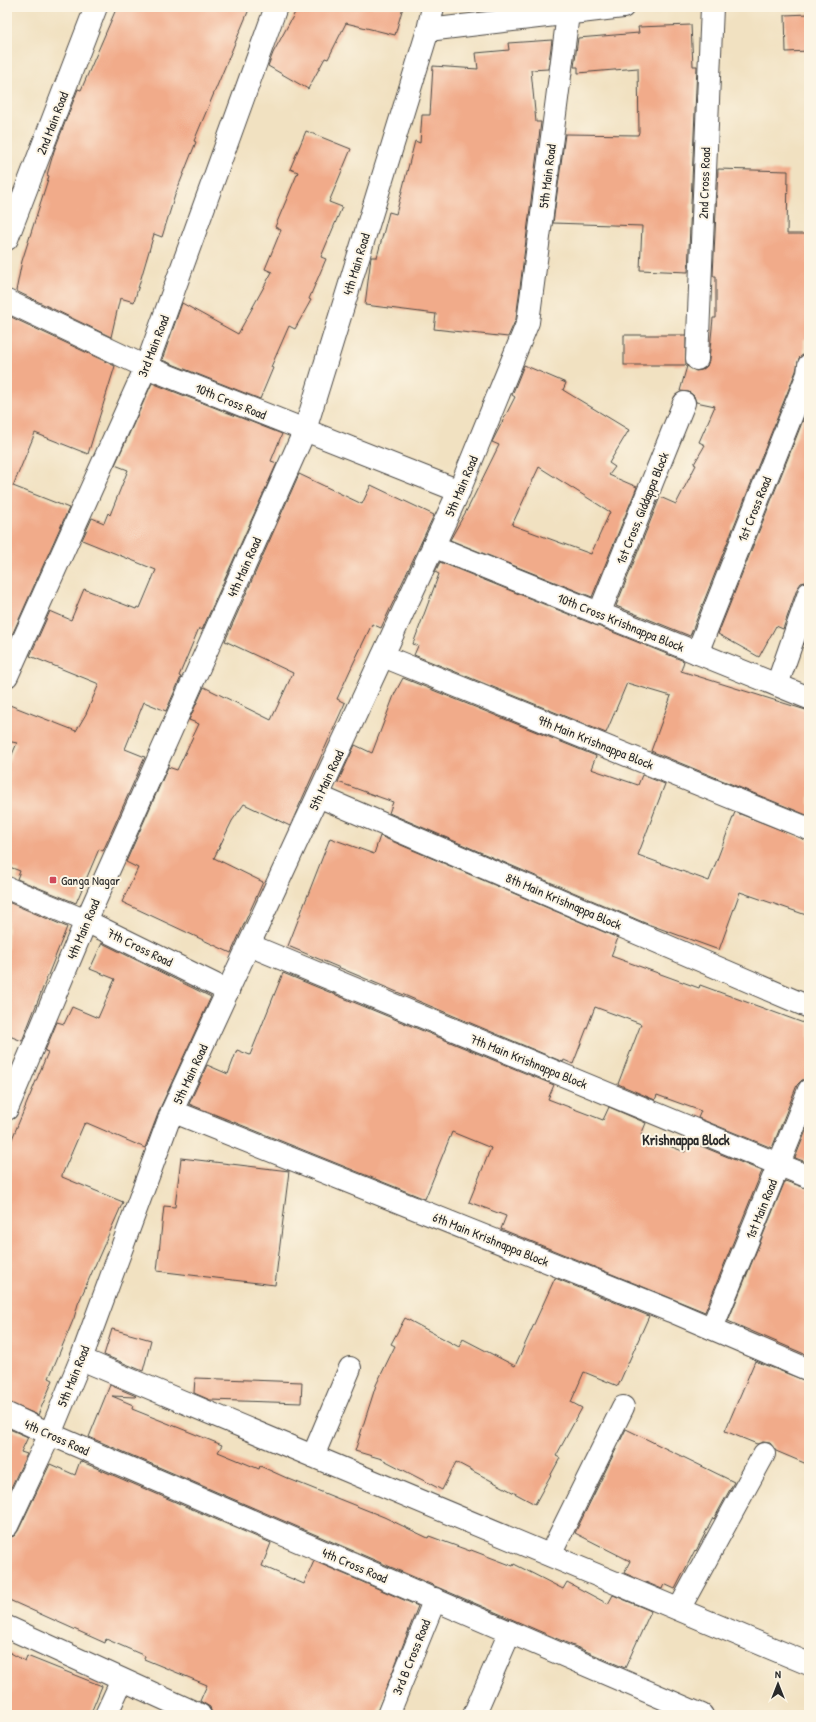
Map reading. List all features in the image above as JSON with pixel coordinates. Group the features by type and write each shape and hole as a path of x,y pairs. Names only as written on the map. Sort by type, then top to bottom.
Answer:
{"street":[{"name":"2nd Main Road","path":"7,239 96,7"},
{"name":"3rd Main Road","path":"7,676 146,367 276,7"},
{"name":"4th Main Road","path":"7,1109 86,921 305,430 428,30 433,7"},
{"path":"428,30 623,7"},
{"name":"2nd Cross Road","path":"697,359 712,7"},
{"name":"5th Main Road","path":"7,1526 50,1434 81,1359 172,1111 459,491 528,322 568,14"},
{"name":"10th Cross Road","path":"7,301 146,367 459,491"},
{"name":"1st Cross Road","path":"697,653 809,371"},
{"name":"1st Cross, Giddappa Block","path":"599,614 684,403"},
{"name":"10th Cross Krishnappa Block","path":"433,546 809,698"},
{"path":"777,685 809,593"},
{"name":"9th Main Krishnappa Block","path":"383,656 809,829"},
{"name":"8th Main Krishnappa Block","path":"318,796 809,1007"},
{"name":"7th Cross Road","path":"7,888 86,921 228,991"},
{"name":"7th Main Krishnappa Block","path":"249,945 809,1177"},
{"name":"1st Main Road","path":"712,1328 809,1090"},
{"name":"6th Main Krishnappa Block","path":"172,1111 712,1328 809,1370"},
{"path":"81,1359 679,1609 807,1659"},
{"path":"313,1456 350,1368"},
{"path":"550,1555 624,1407"},
{"name":"4th Cross Road","path":"7,1414 50,1434 702,1715"},
{"path":"679,1609 764,1454"},
{"name":"3rd B Cross Road","path":"388,1715 435,1600"},
{"path":"7,1627 200,1715"},
{"path":"474,1715 510,1632"},
{"path":"106,1715 122,1680"}],"building":[{"path":"117,7 250,7 194,141 196,142 175,195 162,237 154,234 134,302 120,298 111,337 16,291 22,261 49,176 47,175 54,151 78,89 81,90"},
{"path":"298,7 403,7 395,35 346,23 328,59 325,58 308,89 268,66 273,53"},
{"path":"809,14 809,51 786,52 785,15"},
{"path":"691,25 693,66 697,66 688,272 640,270 642,226 553,223 565,134 638,135 639,132 638,68 578,73 578,67 574,67 578,38 639,33 638,27"},
{"path":"552,40 548,69 531,70 536,122 541,122 516,319 508,337 434,329 436,314 365,305 371,257 377,257 389,212 396,214 415,141 420,143 422,115 430,115 433,66 478,69 476,53 509,50 508,43"},
{"path":"306,131 351,149 329,202 342,207 321,257 326,259 309,299 311,300 295,329 289,326 271,367 273,368 260,399 162,360 182,303 238,334 272,272 265,269 281,230 275,227 298,172 290,169"},
{"path":"718,169 788,171 787,234 809,234 809,339 804,339 804,354 799,358 796,371 690,636 616,606 660,497 676,504 696,465 694,464 705,445 699,442 715,406 696,402 694,396 689,392 680,391 687,366 696,371 702,370 707,366 709,360 713,318 716,318 716,276 713,276"},
{"path":"9,316 115,366 88,454 35,433 13,486 69,508 7,646 7,324"},
{"path":"624,335 686,335 686,365 624,365"},
{"path":"524,365 566,383 563,390 629,430 609,463 615,467 609,475 637,487 592,597 450,540 469,506 499,445 492,442 515,397 512,395","holes":["539,467 610,512 591,554 512,525"]},
{"path":"152,383 282,434 271,461 277,463 202,630 199,628 179,676 181,677 166,711 144,702 125,749 145,757 103,851 99,849 76,903 17,879 20,871 7,866 7,766 17,743 7,741 7,704 76,731 86,714 99,684 30,656 50,611 71,620 84,589 136,609 137,607 140,608 156,570 82,540 92,518 104,523 108,513 110,515 128,470 115,465"},
{"path":"809,405 809,581 801,583 797,589 783,629 776,626 759,657 718,634"},
{"path":"299,474 362,504 371,485 434,515 381,628 372,624 353,664 337,699 345,703 290,826 244,804 232,821 214,858 263,882 231,953 122,902 138,868 126,862 168,767 177,770 199,724 189,720 204,687 271,720 293,673 225,641"},
{"path":"440,562 684,661 681,671 809,711 809,816 651,751 671,696 627,683 606,733 414,655 418,646 413,644 439,574 435,572"},
{"path":"403,678 596,756 591,769 638,785 642,775 665,784 638,855 709,881 735,812 809,841 809,916 740,892 719,950 645,923 389,813 393,802 338,782 355,745 372,753 395,693"},
{"path":"380,836 618,938 611,956 699,988 700,985 809,1025 809,1078 802,1080 797,1085 772,1148 698,1118 701,1111 657,1095 655,1100 618,1084 641,1024 595,1007 573,1064 564,1060 563,1062 288,946 330,838 374,854"},
{"path":"8,902 67,927 22,1041 7,1035"},
{"path":"102,943 211,997 161,1106 145,1148 87,1123 84,1124 62,1175 62,1177 123,1202 78,1304 74,1318 49,1378 53,1380 38,1415 7,1402 7,1151 48,1052 45,1051 57,1022 64,1024 72,1007 98,1018 115,979 90,969"},
{"path":"283,973 554,1085 548,1099 603,1120 609,1107 646,1123 641,1135 685,1152 689,1141 762,1171 705,1312 501,1229 506,1216 469,1202 491,1148 452,1132 425,1199 189,1104 207,1065 228,1074 237,1050 250,1055"},
{"path":"809,1123 809,1163 795,1158"},
{"path":"181,1158 289,1171 275,1285 157,1271 164,1206 175,1207"},
{"path":"785,1181 809,1189 809,1356 728,1321"},
{"path":"555,1278 649,1316 618,1386 584,1372 571,1402 582,1408 556,1456 560,1458 535,1504 456,1462 442,1490 382,1459 355,1451 376,1385 395,1346 391,1344 405,1318 459,1347 463,1339 515,1366"},
{"path":"112,1329 151,1340 143,1371 104,1355"},
{"path":"755,1361 809,1382 809,1465 776,1451 770,1443 763,1442 757,1444 725,1431"},
{"path":"195,1378 302,1382 301,1403 210,1400 194,1393"},
{"path":"110,1385 136,1396 112,1396 133,1405 132,1409 222,1445 218,1452 259,1469 260,1466 384,1517 428,1538 429,1536 513,1566 514,1564 563,1589 567,1582 608,1604 613,1595 651,1611 625,1668 89,1437"},
{"path":"7,1428 28,1437 21,1452 27,1454 7,1496"},
{"path":"626,1429 734,1482 696,1551 695,1550 675,1589 664,1584 662,1589 624,1573 630,1561 575,1533"},
{"path":"80,1461 271,1543 262,1566 304,1584 314,1561 418,1606 376,1715 212,1715 210,1707 200,1701 207,1685 144,1659 145,1656 106,1639 105,1643 7,1599 7,1538 14,1536 18,1531 50,1464 75,1475"},
{"path":"7,1651 25,1661 27,1656 102,1686 90,1715 7,1715"}],"place":[{"name":"Ganga Nagar","path":"53,880"}],"district":[{"name":"Krishnappa Block","path":"686,1140"}]}
